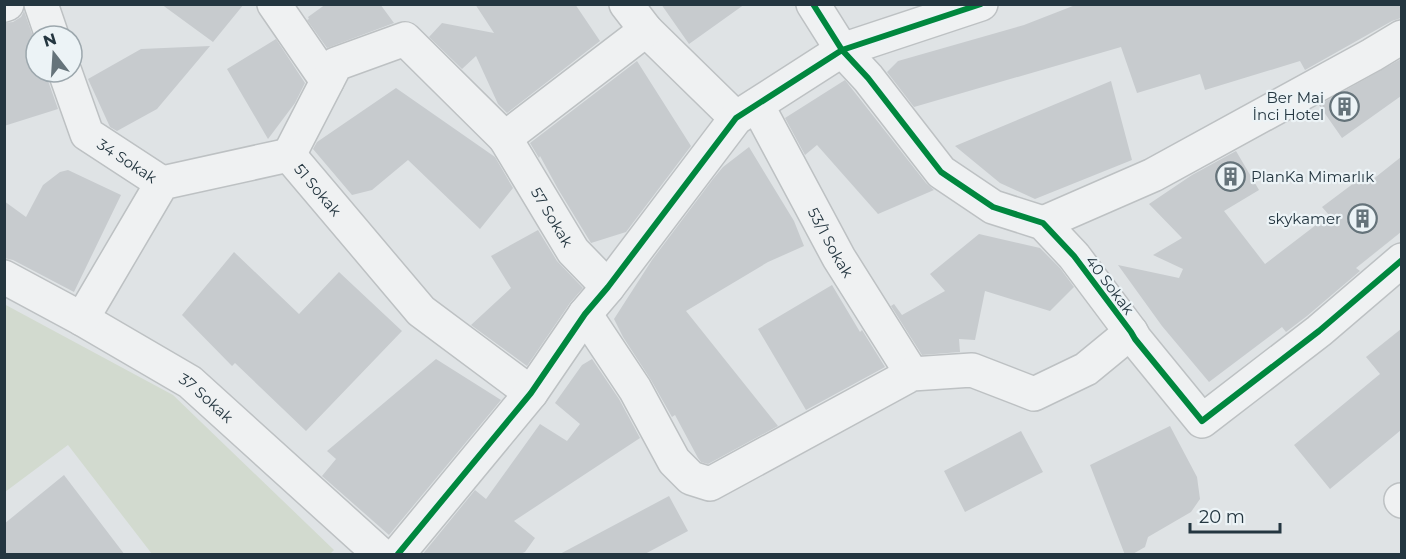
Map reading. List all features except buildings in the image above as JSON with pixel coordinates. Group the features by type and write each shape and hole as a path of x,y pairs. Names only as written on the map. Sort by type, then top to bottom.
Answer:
{"street":[{"path":"41,4 48,24"},
{"path":"274,4 327,81 289,155"},
{"name":"53/1 Sokak","path":"626,4 646,30 746,111 912,374"},
{"name":"40 Sokak","path":"813,4 842,50 868,78 941,172 993,207 1043,223 1074,256 1135,339 1202,421 1318,331 1401,260"},
{"path":"398,555 531,393 585,314 746,111 842,50 981,4"},
{"path":"505,138 646,30"},
{"path":"1043,223 1153,176 1401,37"},
{"name":"57 Sokak","path":"327,81 336,64 405,39 505,138 573,251 608,286"},
{"name":"34 Sokak","path":"69,84 87,134 162,183"},
{"name":"51 Sokak","path":"162,183 289,155 421,310 531,393"},
{"path":"82,319 162,183"},
{"name":"37 Sokak","path":"4,277 190,382 380,555"},
{"path":"585,314 635,389 674,461 691,478 710,484 912,374 972,370 1034,394 1086,369 1131,332"}],"shaded area":[{"path":"4,304 173,395 334,550 330,554 152,554 68,445 5,492"}],"cycle path":[{"path":"813,4 842,50 868,78 941,172 993,207 1043,223 1074,256 1135,339 1202,421 1319,331 1402,260"},
{"path":"398,554 531,393 585,314 736,118 842,50 981,4"}],"place":[{"name":"Ber Mai İnci Hotel","path":"1345,106"},
{"name":"PlanKa Mimarlık","path":"1230,176"},
{"name":"skykamer","path":"1362,218"}]}
